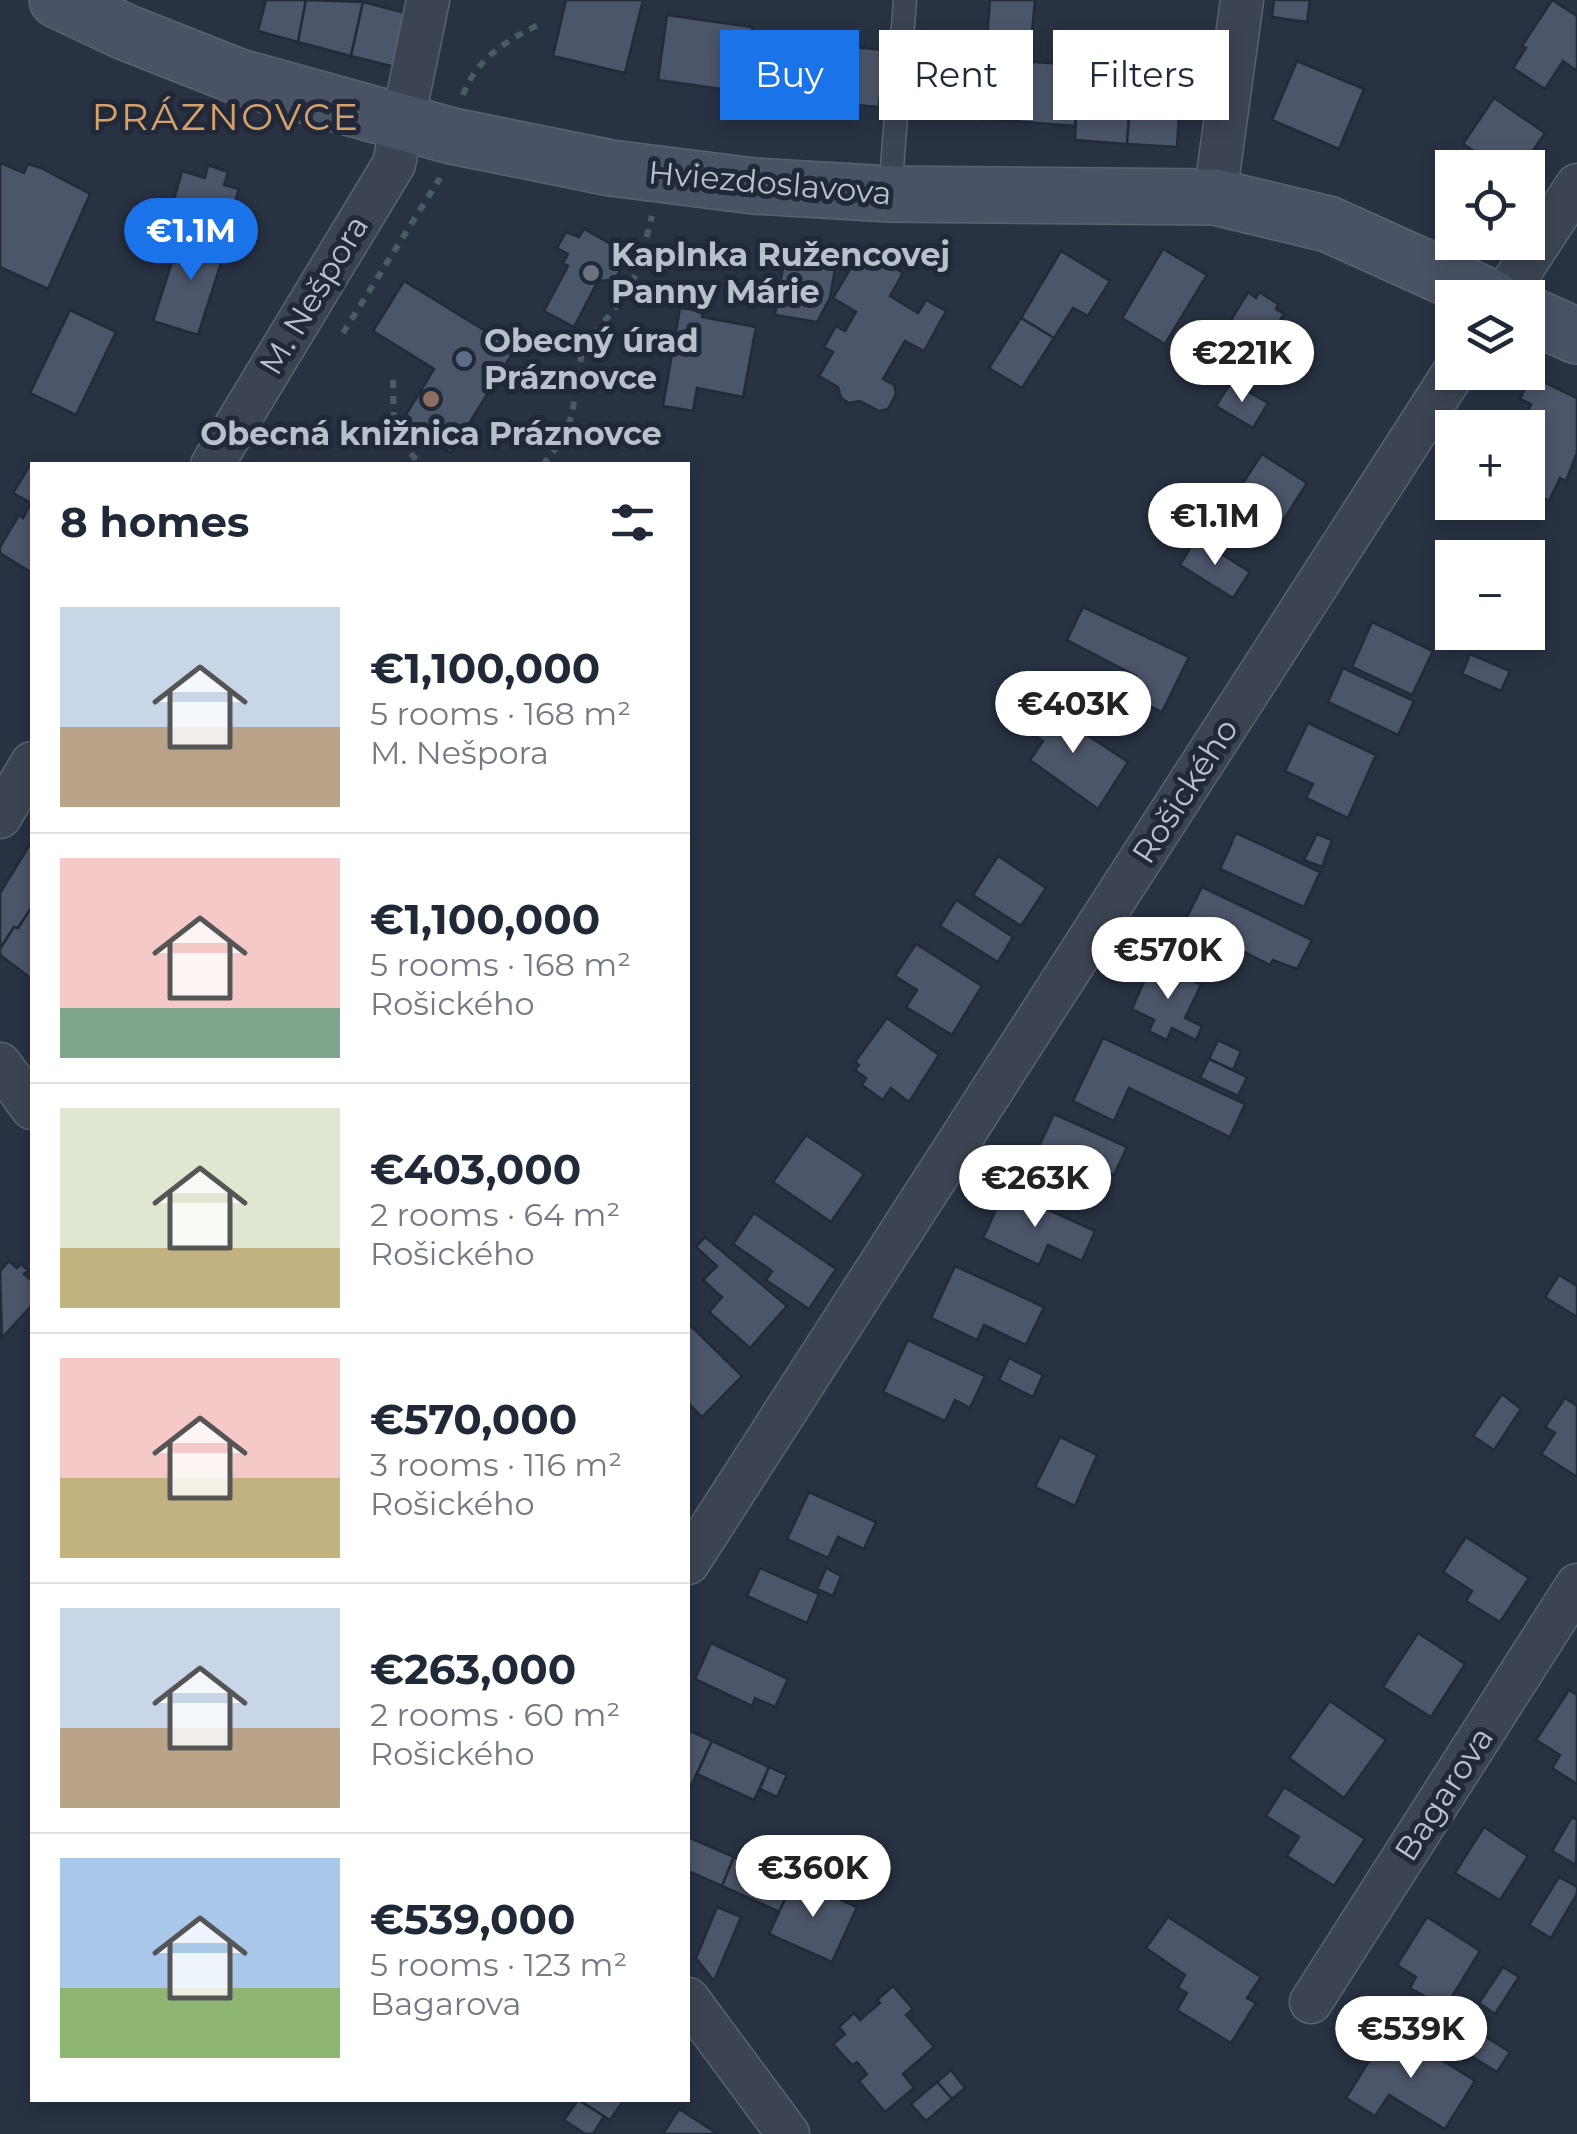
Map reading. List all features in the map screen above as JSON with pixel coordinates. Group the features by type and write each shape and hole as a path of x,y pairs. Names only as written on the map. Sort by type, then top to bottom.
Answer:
{"street":[{"name":"Hviezdoslavova","path":"57,0 239,77 452,136 611,168 754,186 890,194 1215,198 1328,224 1452,280"},
{"name":"M. Nešpora","path":"214,462 394,164 428,0"},
{"path":"1215,198 1242,0"},
{"path":"1515,280 1577,184"},
{"path":"1545,322 1577,336"},
{"name":"Rošického","path":"690,1560 1442,390"},
{"path":"0,817 30,766"},
{"path":"0,1064 30,1105"},
{"name":"Bagarova","path":"1311,2002 1577,1585"},
{"path":"690,2003 788,2134"}],"lane":[{"path":"890,194 905,0"}],"path":[{"path":"458,105 468,81 486,58 542,23"},
{"path":"545,462 564,437 572,414 582,351 626,292 642,257 652,216"},
{"path":"393,380 394,435 418,462"}],"building":[{"path":"266,0 306,0 298,42 258,31"},
{"path":"306,0 363,2 351,56 298,42"},
{"path":"566,0 643,0 625,73 553,56"},
{"path":"990,0 1035,0 1032,30 988,30"},
{"path":"1274,0 1310,0 1307,22 1272,17"},
{"path":"1552,0 1577,16 1577,71 1563,61 1545,89 1513,68 1526,48 1522,46"},
{"path":"363,2 410,14 395,67 351,56"},
{"path":"667,15 752,27 720,30 720,89 658,80"},
{"path":"859,48 879,50 879,107 859,105"},
{"path":"1297,61 1364,89 1339,149 1272,120"},
{"path":"1033,62 1053,63 1053,120 1075,120 1075,126 1014,121 1033,120"},
{"path":"1494,98 1545,133 1533,150 1472,150 1463,144"},
{"path":"1076,120 1129,120 1127,144 1075,140"},
{"path":"1129,120 1179,120 1177,147 1127,144"},
{"path":"0,163 24,173 28,164 41,168 90,194 48,289 0,267"},
{"path":"208,165 228,172 224,185 239,189 222,241 167,224 182,171 205,178"},
{"name":"Kaplnka Ružencovej Panny Márie","path":"584,229 616,247 623,265 615,280 598,281 574,327 544,311 568,266 563,263 568,254 557,248 566,232 579,237"},
{"path":"187,230 228,241 198,335 153,321"},
{"path":"862,249 903,273 890,296 918,313 926,300 946,311 924,351 905,341 883,379 894,385 896,394 888,409 879,411 860,401 849,403 841,398 838,387 819,376 833,352 824,347 836,326 845,331 856,312 833,298"},
{"path":"1163,249 1207,275 1165,344 1122,318"},
{"path":"1061,251 1110,281 1088,316 1073,308 1054,338 1021,318"},
{"path":"785,255 836,263 830,298 817,322 775,315"},
{"name":"Obecný úrad Práznovce","path":"404,281 515,349 451,453 401,423 434,369 373,331"},
{"path":"1248,292 1256,298 1259,292 1278,304 1276,309 1284,314 1254,361 1246,356 1244,361 1224,349 1227,345 1219,340"},
{"path":"680,308 703,311 702,317 756,327 743,397 697,388 693,411 663,406"},
{"path":"70,310 116,332 76,415 30,393"},
{"path":"1021,318 1054,338 1022,388 989,368"},
{"path":"1231,382 1268,403 1253,428 1216,406"},
{"path":"1545,383 1577,398 1577,453 1566,481 1560,478 1549,501 1545,499 1545,410 1528,410 1531,404 1520,399 1524,390 1545,390"},
{"path":"1262,454 1307,483 1279,527 1233,498"},
{"path":"30,465 30,502 13,493"},
{"path":"30,505 30,572 0,553 19,515 23,518"},
{"path":"1196,538 1250,572 1233,598 1180,565"},
{"path":"1083,607 1189,657 1162,712 1127,695 1136,676 1067,640"},
{"path":"1372,622 1433,651 1412,695 1352,667"},
{"path":"1470,654 1510,671 1501,691 1462,674"},
{"path":"1343,668 1414,701 1398,735 1328,702"},
{"path":"1037,702 1128,762 1098,809 1030,760 1043,741 1021,726"},
{"path":"1308,723 1376,755 1348,818 1306,798 1313,784 1285,771"},
{"path":"1236,833 1320,872 1304,907 1220,869"},
{"path":"1317,834 1332,840 1322,867 1304,860"},
{"path":"30,844 30,912 0,949 0,893"},
{"path":"998,856 1046,888 1021,926 973,895"},
{"path":"1202,887 1312,940 1297,969 1273,960 1270,965 1220,939 1217,946 1181,929"},
{"path":"956,900 1013,937 998,962 940,926"},
{"path":"30,910 30,978 0,955 14,927 18,928"},
{"path":"916,944 982,986 952,1035 906,1007 917,990 895,976"},
{"path":"1153,961 1201,985 1185,1018 1202,1026 1196,1040 1172,1028 1167,1040 1149,1031 1154,1020 1132,1009"},
{"path":"887,1018 939,1055 909,1102 891,1088 883,1100 862,1085 866,1078 855,1070 859,1065 855,1062"},
{"path":"1103,1038 1245,1104 1230,1137 1129,1088 1114,1121 1073,1101"},
{"path":"1218,1040 1241,1051 1233,1070 1209,1059"},
{"path":"1209,1059 1247,1077 1238,1096 1200,1078"},
{"path":"1054,1114 1127,1147 1114,1175 1094,1165 1086,1182 1034,1157"},
{"path":"806,1135 864,1174 831,1222 773,1182"},
{"path":"1005,1190 1095,1231 1082,1261 1048,1245 1039,1265 983,1238"},
{"path":"754,1213 836,1269 809,1309 766,1280 772,1271 733,1244"},
{"path":"705,1237 787,1306 750,1348 709,1312 722,1297 703,1280 717,1266 696,1247"},
{"path":"9,1261 17,1268 21,1264 30,1279 30,1307 2,1338 0,1271"},
{"path":"955,1266 1044,1307 1026,1345 984,1325 977,1340 931,1318"},
{"path":"1559,1275 1577,1286 1577,1317 1545,1297"},
{"path":"690,1325 742,1376 702,1417 690,1405"},
{"path":"908,1340 985,1376 970,1408 955,1400 945,1421 883,1392"},
{"path":"1009,1358 1043,1375 1033,1397 999,1380"},
{"path":"1502,1394 1521,1409 1494,1450 1473,1436"},
{"path":"1565,1398 1577,1406 1577,1477 1541,1454 1555,1433 1545,1427"},
{"path":"1060,1437 1097,1455 1075,1506 1035,1487"},
{"path":"809,1492 876,1522 864,1549 838,1537 828,1558 787,1539"},
{"path":"1466,1537 1529,1578 1500,1622 1466,1601 1472,1591 1443,1572"},
{"path":"760,1568 819,1594 807,1623 747,1596"},
{"path":"826,1568 841,1576 833,1596 817,1589"},
{"path":"1418,1633 1465,1664 1431,1717 1383,1687"},
{"path":"711,1643 788,1679 775,1707 755,1698 752,1706 695,1679"},
{"path":"1569,1690 1577,1695 1577,1784 1552,1768 1560,1755 1536,1740"},
{"path":"1330,1701 1386,1740 1344,1798 1289,1758"},
{"path":"690,1731 712,1741 690,1788"},
{"path":"712,1741 769,1767 754,1800 697,1774"},
{"path":"769,1767 787,1775 777,1797 760,1789"},
{"path":"1284,1787 1365,1839 1334,1886 1287,1856 1299,1837 1266,1816"},
{"path":"1572,1817 1577,1820 1576,1865 1552,1851"},
{"path":"1484,1827 1528,1856 1500,1900 1455,1873"},
{"path":"690,1838 734,1857 722,1886 690,1872"},
{"path":"734,1857 792,1883 780,1912 722,1886"},
{"path":"1559,1877 1577,1887 1577,1894 1551,1938 1529,1925"},
{"path":"794,1879 857,1907 832,1962 769,1934"},
{"path":"717,1907 741,1917 714,1981 696,1958"},
{"path":"1168,1917 1261,1977 1247,1998 1256,2003 1231,2043 1177,2010 1187,1993 1178,1988 1185,1975 1146,1948"},
{"path":"1427,1917 1480,1951 1445,2008 1410,1988 1416,1977 1397,1965"},
{"path":"1503,1967 1519,1977 1495,2014 1479,2003"},
{"path":"893,1986 913,2009 906,2015 934,2047 903,2074 914,2088 885,2112 859,2081 867,2074 857,2062 852,2065 833,2044 845,2034 839,2027 854,2013 860,2020"},
{"path":"1390,2027 1475,2081 1445,2129 1389,2095 1375,2116 1346,2098"},
{"path":"1481,2034 1510,2052 1497,2072 1468,2054"},
{"path":"951,2070 965,2088 952,2099 937,2082"},
{"path":"937,2082 952,2099 926,2121 911,2104"},
{"path":"577,2102 604,2116 593,2134 585,2134 564,2120"},
{"path":"582,2102 623,2102 610,2120"},
{"path":"679,2109 718,2134 663,2134"}],"place":[{"name":"Kaplnka Ružencovej Panny Márie","path":"591,273"},
{"name":"Obecný úrad Práznovce","path":"464,359"},
{"name":"Obecná knižnica Práznovce","path":"431,399"}],"district":[{"name":"PRÁZNOVCE","path":"226,117"}]}
